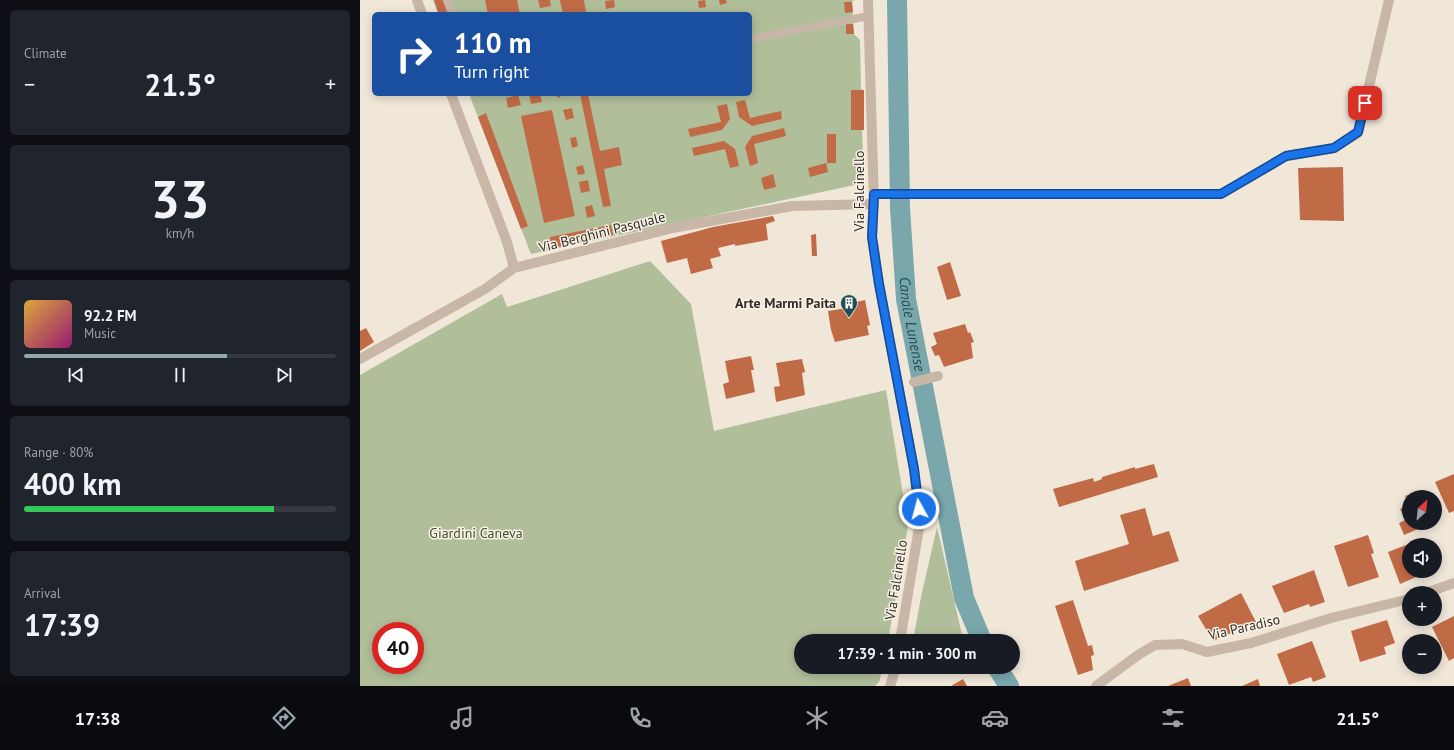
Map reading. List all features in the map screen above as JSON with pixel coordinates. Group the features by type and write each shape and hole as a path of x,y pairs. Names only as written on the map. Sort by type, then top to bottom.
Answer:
{"street":[{"path":"416,0 421,12"},
{"name":"Via Falcinello","path":"868,0 874,245 914,469 920,522 901,634"},
{"name":"Via Berghini Pasquale","path":"360,359 485,289 514,268 672,228 792,206 874,199 889,194 1221,194 1286,156 1334,148 1358,132 1389,0"},
{"path":"452,96 507,242 514,268"},
{"path":"915,382 938,376"},
{"path":"1442,587 1454,583"},
{"name":"Via Paradiso","path":"1096,686 1138,655 1156,645 1182,644 1207,652 1251,643 1331,618 1402,601"},
{"path":"890,686 894,674"}],"lane":[{"path":"447,0 451,12"},
{"path":"752,40 869,16"}],"green space":[{"path":"433,0 854,0 852,2 854,34 860,40 861,89 864,90 864,130 862,130 864,183 531,254 470,96 752,96 752,12 437,12"},
{"name":"Giardini Caneva","path":"650,261 691,304 714,431 886,390 908,526 889,634 794,634 794,674 881,674 879,682 875,686 360,686 360,375 502,294 507,307"},
{"path":"937,527 962,634 914,634"}],"building":[{"path":"434,0 447,0 450,12 438,12"},
{"path":"485,0 517,0 520,12 488,12"},
{"path":"538,0 550,0 551,6 540,8"},
{"path":"560,0 584,0 586,12 563,12"},
{"path":"614,0 615,7 606,9 605,1"},
{"path":"705,0 706,7 699,8 698,1"},
{"path":"719,0 726,0 727,3 720,5"},
{"path":"844,2 852,2 853,12 845,13"},
{"path":"846,24 853,24 854,34 846,34"},
{"path":"851,90 864,90 864,130 851,130"},
{"path":"518,96 521,105 508,108 506,98"},
{"path":"529,96 540,96 542,102 531,104"},
{"path":"580,96 588,96 600,151 619,147 622,165 604,169 611,206 603,207"},
{"path":"745,100 750,118 781,111 782,119 752,126 739,117 736,102"},
{"path":"727,104 730,119 722,130 690,137 688,129 721,122 717,106"},
{"path":"572,108 574,118 566,120 563,110"},
{"path":"552,110 575,216 544,223 521,116"},
{"path":"486,113 528,226 521,229 478,117"},
{"path":"784,128 786,136 754,144 758,163 750,166 745,147 752,136"},
{"path":"827,134 836,134 836,163 827,163"},
{"path":"576,137 578,146 572,148 570,138"},
{"path":"724,141 735,149 739,166 730,168 725,149 694,156 692,148"},
{"path":"826,163 828,172 810,177 808,168"},
{"path":"583,165 585,174 578,175 576,167"},
{"path":"1343,167 1344,221 1300,220 1298,168"},
{"path":"773,174 776,187 764,190 761,178"},
{"path":"588,180 590,191 581,193 579,182"},
{"path":"592,205 595,216 587,218 585,207"},
{"path":"773,216 775,221 766,224 768,240 735,246 735,244 718,248 721,256 710,259 713,268 691,274 687,258 667,263 661,241 713,227"},
{"path":"611,225 613,235 552,248 550,237"},
{"path":"816,234 817,256 812,256 811,235"},
{"path":"950,262 961,296 947,300 937,267"},
{"name":"Arte Marmi Paita","path":"865,300 870,325 867,326 869,335 835,342 831,330 828,311 847,308 848,304"},
{"path":"965,324 968,333 970,332 974,342 971,343 973,358 944,367 939,355 935,356 931,347 937,344 933,333"},
{"path":"366,328 374,342 360,351 360,331"},
{"path":"751,356 754,370 751,370 755,392 726,399 723,384 729,382 725,361"},
{"path":"802,359 805,372 802,373 805,395 776,402 774,387 780,386 776,363"},
{"path":"1154,464 1158,477 1059,507 1053,489 1093,478 1094,482 1102,479 1102,477 1135,467 1135,469"},
{"path":"1454,474 1454,511 1449,513 1442,498 1442,490 1439,490 1435,482"},
{"path":"1145,508 1153,536 1169,531 1179,561 1084,591 1075,561 1129,544 1120,515"},
{"path":"1402,522 1402,530 1416,530 1404,535 1399,523"},
{"path":"1368,535 1374,553 1371,554 1379,577 1348,587 1334,546"},
{"path":"1402,547 1402,578 1414,578 1400,584 1388,552"},
{"path":"1314,570 1325,602 1310,607 1309,604 1284,613 1272,586"},
{"path":"1241,593 1256,622 1213,641 1198,616"},
{"path":"1073,600 1088,646 1092,645 1094,655 1091,656 1093,670 1078,675 1055,606"},
{"path":"1454,616 1454,658 1449,661 1442,647 1442,634 1436,634 1432,627 1442,626 1442,622"},
{"path":"1387,620 1395,643 1384,647 1386,654 1360,662 1351,631"},
{"path":"1312,641 1326,677 1313,682 1311,677 1289,685 1277,654"},
{"path":"1188,678 1191,686 1168,686"},
{"path":"963,679 967,686 951,686"},
{"path":"1258,679 1260,686 1242,686"}],"waterway":[{"name":"Canale Lunense","path":"897,0 900,208 906,299 964,598 979,634"},
{"name":"Canale Lunense","path":"1001,674 1009,686"}],"place":[{"name":"Arte Marmi Paita","path":"849,318"}],"route":[{"path":"919,509 914,469 879,284 872,237 874,194 1221,194 1286,156 1334,148 1358,132 1365,103"}]}
